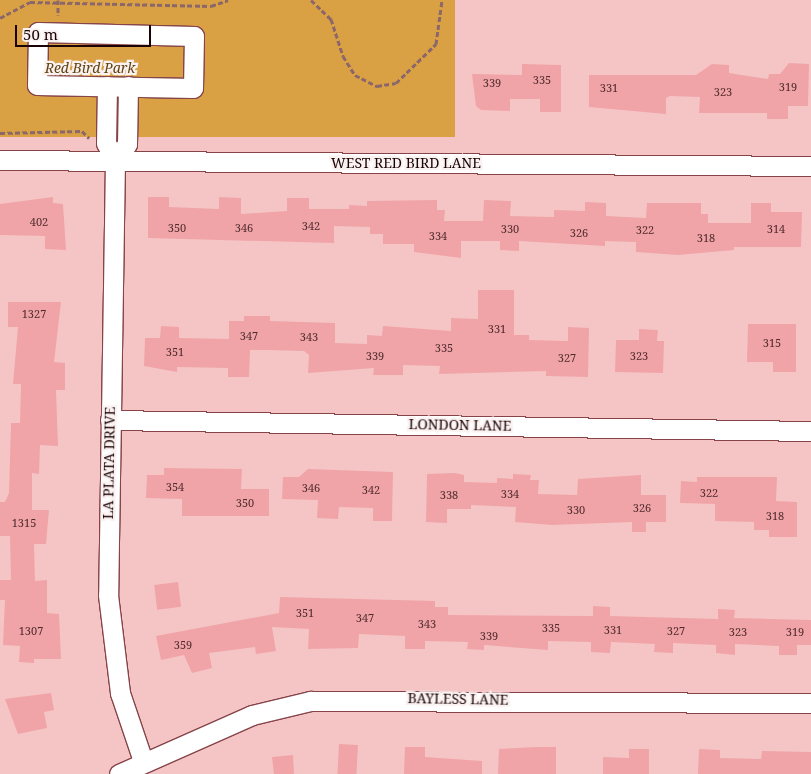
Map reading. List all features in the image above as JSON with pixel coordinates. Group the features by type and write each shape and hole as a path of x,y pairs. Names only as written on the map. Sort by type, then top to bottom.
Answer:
{"street":[{"path":"38,32 194,36 193,88 107,86 37,85 38,32"},
{"path":"107,86 106,143 115,160 127,144 128,86"},
{"name":"WEST RED BIRD LANE","path":"0,160 811,166"},
{"name":"LA PLATA DRIVE","path":"115,160 110,420 111,645 120,693 143,761"},
{"name":"LONDON LANE","path":"110,420 811,431"},
{"name":"BAYLESS LANE","path":"119,774 143,761 252,715 310,701 811,703"}],"path":[{"path":"0,18 21,4 58,1 210,6 228,0"},
{"path":"311,0 330,19 343,56 355,75 377,86 396,83 436,44 442,0"},
{"path":"0,133 82,131 93,142"}],"green space":[{"name":"Red Bird Park","path":"0,0 455,0 455,137 0,137"}],"building":[{"path":"789,63 809,64 808,106 788,106 788,119 767,119 767,113 699,113 700,97 670,96 666,98 666,114 589,107 589,75 696,75 712,64 729,65 729,73 768,79 769,74 780,74"},
{"path":"522,64 561,65 561,112 540,112 540,99 510,99 510,111 481,110 476,106 472,74 522,75"},
{"path":"53,197 53,203 63,204 66,250 45,249 45,236 0,235 0,204"},
{"path":"148,197 169,197 169,207 219,209 219,197 241,198 241,214 287,211 287,198 309,198 309,209 349,209 349,205 367,206 367,201 437,200 437,210 445,210 444,221 483,221 484,200 511,201 510,216 554,217 554,210 585,211 585,202 606,203 606,216 646,218 647,203 701,203 701,214 708,214 708,223 751,223 751,203 771,203 771,212 802,212 801,247 734,247 734,250 678,255 636,252 636,242 605,241 605,246 519,241 519,251 500,250 500,241 461,241 461,258 414,252 414,244 383,244 383,234 370,234 370,227 334,226 334,243 148,238"},
{"path":"478,290 514,290 514,335 529,335 529,340 568,341 568,327 589,328 588,377 546,376 546,371 439,374 440,366 403,365 403,375 373,375 374,368 308,373 309,355 304,351 269,350 250,350 249,377 228,377 228,368 177,367 177,372 144,366 145,338 160,338 161,326 179,327 179,338 229,339 229,321 244,321 244,316 270,316 270,321 335,323 335,343 367,344 367,335 382,336 383,326 451,331 451,318 478,319"},
{"path":"8,302 61,302 54,362 65,363 65,390 56,390 58,446 40,445 39,474 32,473 32,510 49,510 46,544 34,544 35,581 47,580 47,613 59,614 61,659 34,659 34,663 19,662 20,646 3,645 5,600 0,600 0,580 11,580 10,536 0,536 0,502 5,502 9,493 11,423 20,423 21,384 13,384 18,327 8,327"},
{"path":"748,324 796,324 796,372 773,372 773,362 747,362"},
{"path":"639,329 658,330 657,341 664,341 663,373 615,372 616,340 639,340"},
{"path":"164,468 242,469 241,489 269,489 269,516 182,516 182,499 146,498 147,475 164,475"},
{"path":"308,469 393,472 392,521 373,521 373,508 339,507 338,519 317,518 318,500 282,499 283,477 299,477"},
{"path":"455,473 464,475 464,482 497,483 497,478 513,479 513,474 531,475 530,480 539,480 538,494 577,495 578,479 641,475 641,495 666,495 666,522 646,522 646,532 632,532 632,522 552,525 515,522 516,507 471,505 471,509 447,509 447,523 426,522 427,474"},
{"path":"697,477 777,477 776,501 797,502 797,537 769,537 769,530 754,530 754,522 715,521 715,504 680,503 681,481 697,482"},
{"path":"178,582 181,607 157,610 154,585"},
{"path":"280,597 435,601 435,607 448,607 448,615 593,616 593,606 610,607 610,616 718,619 718,609 735,610 734,618 811,620 811,645 797,645 797,655 779,655 779,646 735,644 735,655 716,653 716,645 673,643 673,653 654,652 655,644 611,642 610,653 591,652 591,642 548,641 548,650 484,645 484,650 467,649 468,642 425,641 425,649 405,649 405,636 359,634 358,648 308,649 309,629 272,627 276,651 256,654 255,647 209,653 212,668 192,673 184,655 161,660 156,636 279,613"},
{"path":"51,693 54,710 44,712 47,728 18,734 5,699"},
{"path":"339,744 358,745 356,774 337,774"},
{"path":"405,747 425,747 425,757 482,761 482,774 404,774"},
{"path":"556,747 556,774 498,774 499,749"},
{"path":"629,749 649,749 649,774 603,774 603,757 629,758"},
{"path":"699,749 720,750 720,758 761,759 762,751 811,752 811,774 698,774"},
{"path":"293,755 294,774 274,774 272,757"}]}
